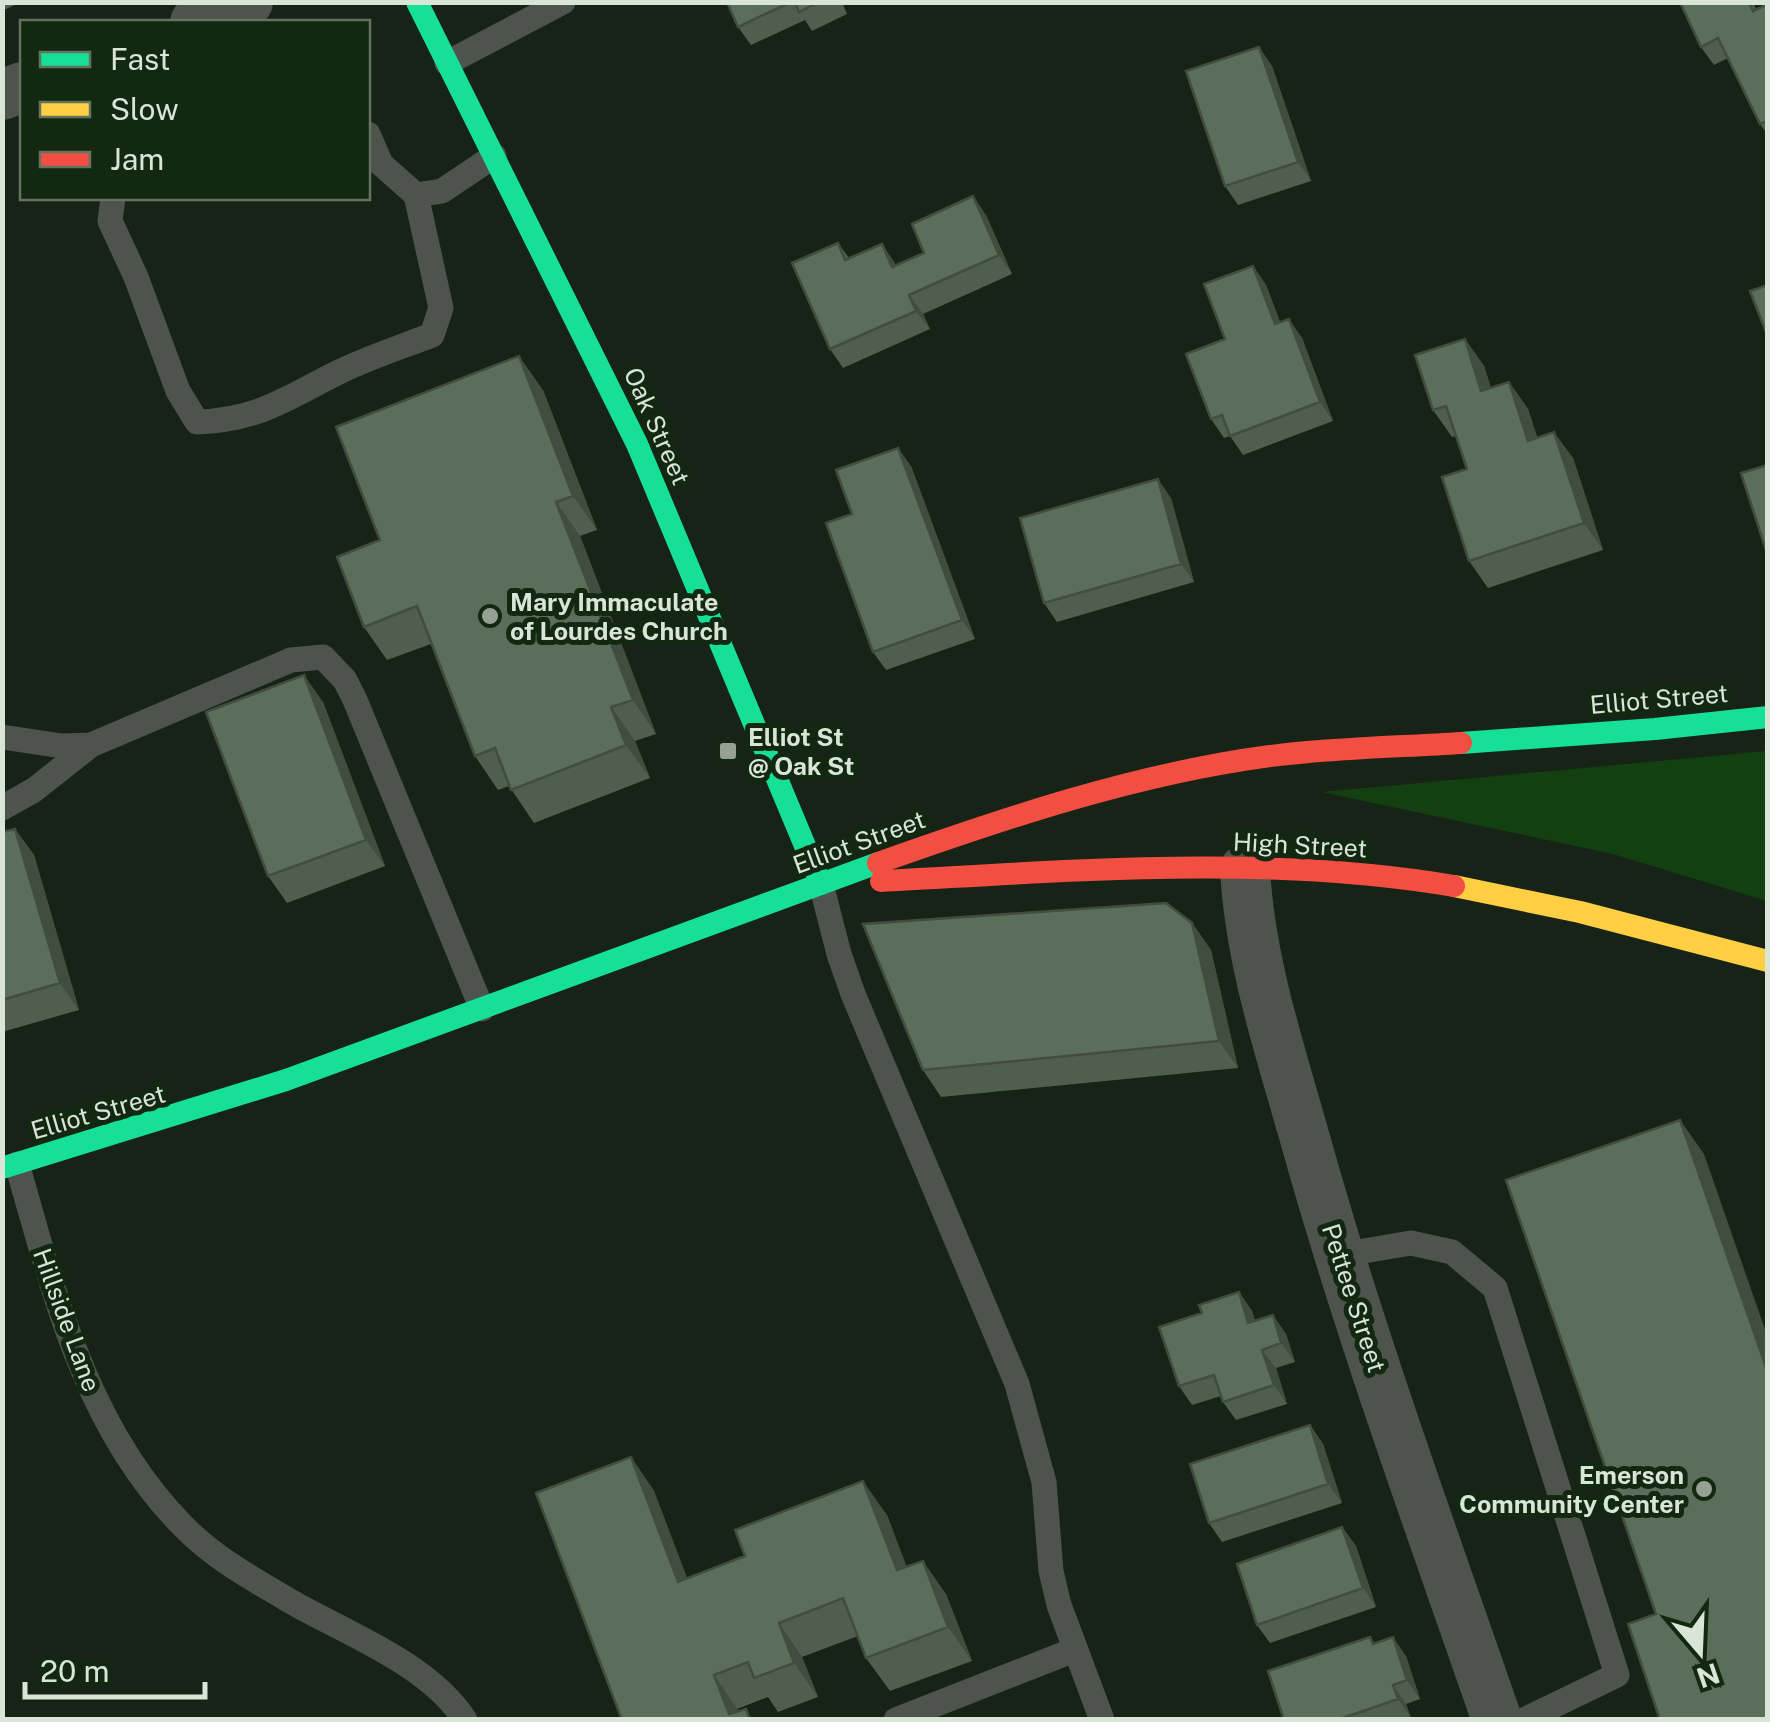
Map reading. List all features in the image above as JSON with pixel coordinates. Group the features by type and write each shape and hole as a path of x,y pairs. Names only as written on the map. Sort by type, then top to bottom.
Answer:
{"street":[{"path":"199,20 248,2"},
{"name":"Oak Street","path":"417,2 637,444 821,884"},
{"name":"Elliot Street","path":"10,1166 252,1094 821,884 1091,792 1217,764 1327,750 1655,729 1768,717"},
{"name":"High Street","path":"821,884 1114,869 1245,869 1387,876 1490,892 1768,961"},
{"name":"Pettee Street","path":"1245,869 1260,980 1340,1255 1496,1720"}],"lane":[{"path":"447,63 562,2"},
{"path":"113,200 110,222 136,277 178,392 197,422 224,421 270,410 340,372 432,335 441,308 416,194 380,164 370,139"},
{"path":"416,194 442,191 494,156"},
{"path":"2,808 34,790 91,746 291,660 323,657 345,680 355,700 482,1010"},
{"path":"2,736 62,746 91,746"},
{"path":"821,884 853,994 1022,1401 1044,1482 1051,1571 1074,1650 1102,1720"},
{"name":"Hillside Lane","path":"10,1166 79,1367 110,1428 143,1480 184,1528 228,1564 404,1662 456,1706 465,1720"},
{"path":"1340,1255 1411,1243 1452,1252 1494,1288 1617,1675 1524,1720"},
{"path":"896,1720 1074,1650"}],"green space":[{"path":"1767,751 1767,901 1613,854 1322,792"}],"building":[{"path":"727,2 791,2 738,27"},
{"path":"795,2 819,2 799,12"},
{"path":"1680,2 1749,2 1753,11 1768,4 1768,121 1760,124 1718,38 1701,47"},
{"path":"1259,47 1298,162 1225,186 1186,71"},
{"path":"973,196 999,255 909,295 916,311 830,349 792,263 838,243 845,260 882,244 892,267 924,253 912,224"},
{"path":"1253,266 1275,324 1289,319 1320,402 1230,436 1222,415 1211,419 1186,354 1225,339 1204,284"},
{"path":"1768,285 1768,337 1750,291"},
{"path":"1465,339 1481,391 1509,382 1528,441 1554,432 1584,523 1469,561 1442,477 1467,469 1446,406 1433,410 1415,355"},
{"name":"Mary Immaculate of Lourdes Church","path":"519,356 573,496 556,502 633,700 611,707 626,745 511,790 495,748 475,756 417,606 364,627 337,557 380,540 336,427"},
{"path":"898,448 962,620 873,652 826,523 852,514 836,470"},
{"path":"1768,465 1768,553 1767,553 1741,473"},
{"path":"1158,479 1181,564 1044,603 1020,518"},
{"path":"304,675 366,840 268,876 206,712"},
{"path":"15,829 60,983 2,1000 2,832"},
{"path":"1166,903 1192,923 1219,1041 923,1070 863,924"},
{"path":"1680,1120 1768,1373 1768,1720 1660,1720 1628,1624 1656,1614 1506,1180"},
{"path":"1239,1292 1248,1323 1273,1315 1281,1343 1262,1350 1274,1385 1223,1402 1214,1375 1179,1386 1159,1327 1202,1313 1199,1305"},
{"path":"1310,1425 1328,1484 1209,1523 1190,1464"},
{"path":"631,1457 678,1582 745,1556 735,1530 863,1481 897,1570 923,1561 948,1627 866,1658 843,1598 779,1623 794,1663 754,1678 748,1662 714,1675 729,1714 746,1709 750,1720 622,1720 536,1493"},
{"path":"1342,1527 1363,1588 1257,1625 1237,1564"},
{"path":"1370,1637 1373,1644 1393,1637 1407,1680 1393,1685 1398,1699 1337,1720 1284,1720 1268,1671"}],"traffic: fast":[{"path":"417,2 637,444 821,884"},
{"path":"1461,743 1768,717"},
{"path":"2,1168 286,1080 878,863"}],"traffic: slow":[{"path":"1454,886 1580,912 1768,961"}],"traffic: jam":[{"path":"878,863 1022,814 1170,774 1294,753 1461,743"},
{"path":"881,881 1096,870 1240,868 1383,876 1454,886"}],"place":[{"name":"Mary Immaculate of Lourdes Church","path":"490,616"},
{"name":"Elliot St @ Oak St","path":"728,751"},
{"name":"Emerson Community Center","path":"1704,1489"}]}
